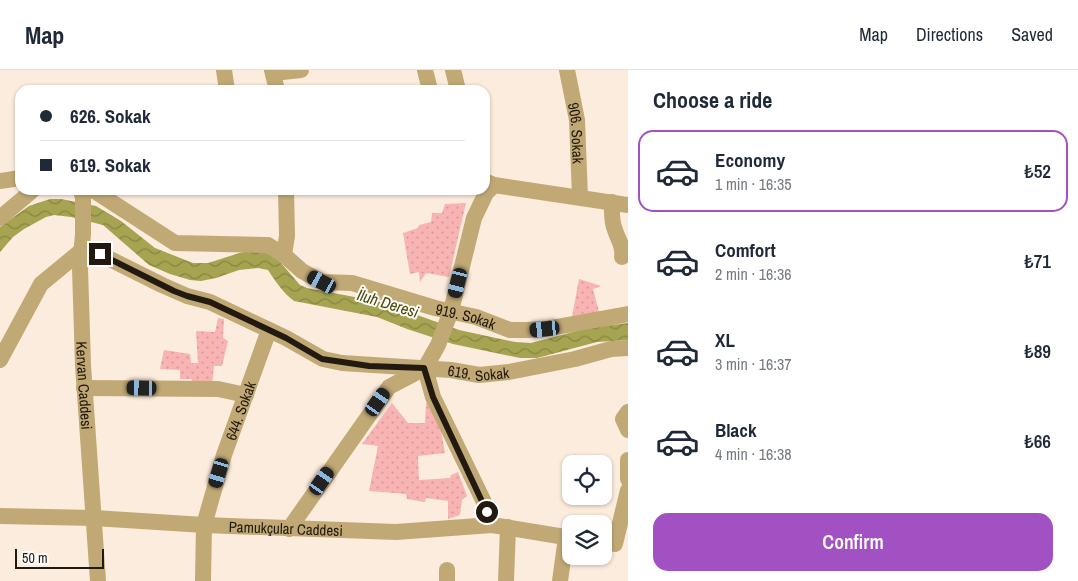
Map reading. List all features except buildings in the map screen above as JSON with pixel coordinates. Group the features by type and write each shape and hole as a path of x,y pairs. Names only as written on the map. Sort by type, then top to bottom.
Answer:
{"street":[{"path":"224,70 226,85"},
{"path":"276,85 273,72 301,70"},
{"path":"425,70 429,85"},
{"path":"453,70 457,85"},
{"name":"906. Sokak","path":"567,70 577,120 580,197"},
{"path":"0,181 15,179"},
{"path":"490,183 628,204"},
{"path":"0,218 27,195"},
{"name":"Kervan Caddesi","path":"86,195 80,268 84,388 98,581"},
{"name":"919. Sokak","path":"90,195 175,243 268,245 284,255 302,271 322,282 352,283 434,308 450,315 476,317 510,330 527,330 628,314"},
{"path":"284,255 287,236 286,195"},
{"path":"289,528 389,387 424,368 438,345 450,315 474,218 485,195"},
{"path":"612,202 612,219 614,230 623,250 622,257"},
{"path":"0,360 41,284 82,251"},
{"name":"619. Sokak","path":"82,251 100,254 187,296 210,302 269,330 322,359 369,366 452,370 479,375 502,373 611,349 628,348"},
{"name":"644. Sokak","path":"202,581 204,525 224,455 269,330"},
{"path":"424,368 433,397 483,500 500,526 506,581"},
{"path":"84,388 218,389 246,394"},
{"path":"628,412 623,419 628,430"},
{"path":"628,460 628,480"},
{"path":"616,544 628,490"},
{"name":"Pamukçular Caddesi","path":"0,516 94,518 204,525 396,532 500,526 562,536"},
{"path":"560,581 563,565"}],"shaded area":[{"path":"466,203 449,277 426,273 420,282 419,272 410,274 403,233 418,228 419,225 431,222 432,213 442,213 445,204"},
{"path":"579,279 601,286 593,289 599,312 572,317"},
{"path":"218,318 224,319 223,338 228,341 222,366 214,366 212,385 191,385 192,379 180,379 180,370 160,369 164,350 190,354 191,363 198,363 196,331 215,332"},
{"path":"429,401 439,420 445,453 418,456 419,480 450,478 451,475 458,472 467,496 462,500 460,515 448,519 448,501 426,498 425,502 407,499 406,494 369,491 378,446 362,444 392,403 408,423 425,423 426,403"}],"water":[{"path":"50,199 61,199 96,206 121,221 155,248 193,263 208,263 249,250 269,253 281,263 300,285 307,288 381,302 459,330 515,342 531,343 588,328 628,323 628,340 597,342 537,358 520,358 453,344 377,317 294,301 283,291 268,270 258,268 239,270 201,281 170,274 149,265 103,225 71,217 54,215 46,217 13,237 0,252 0,227 29,206"}],"route":[{"path":"100,254 174,291 210,302 286,338 322,359 369,366 424,368 433,397 487,512"}],"water label":[{"name":"İluh Deresi","path":"388,303"}]}
